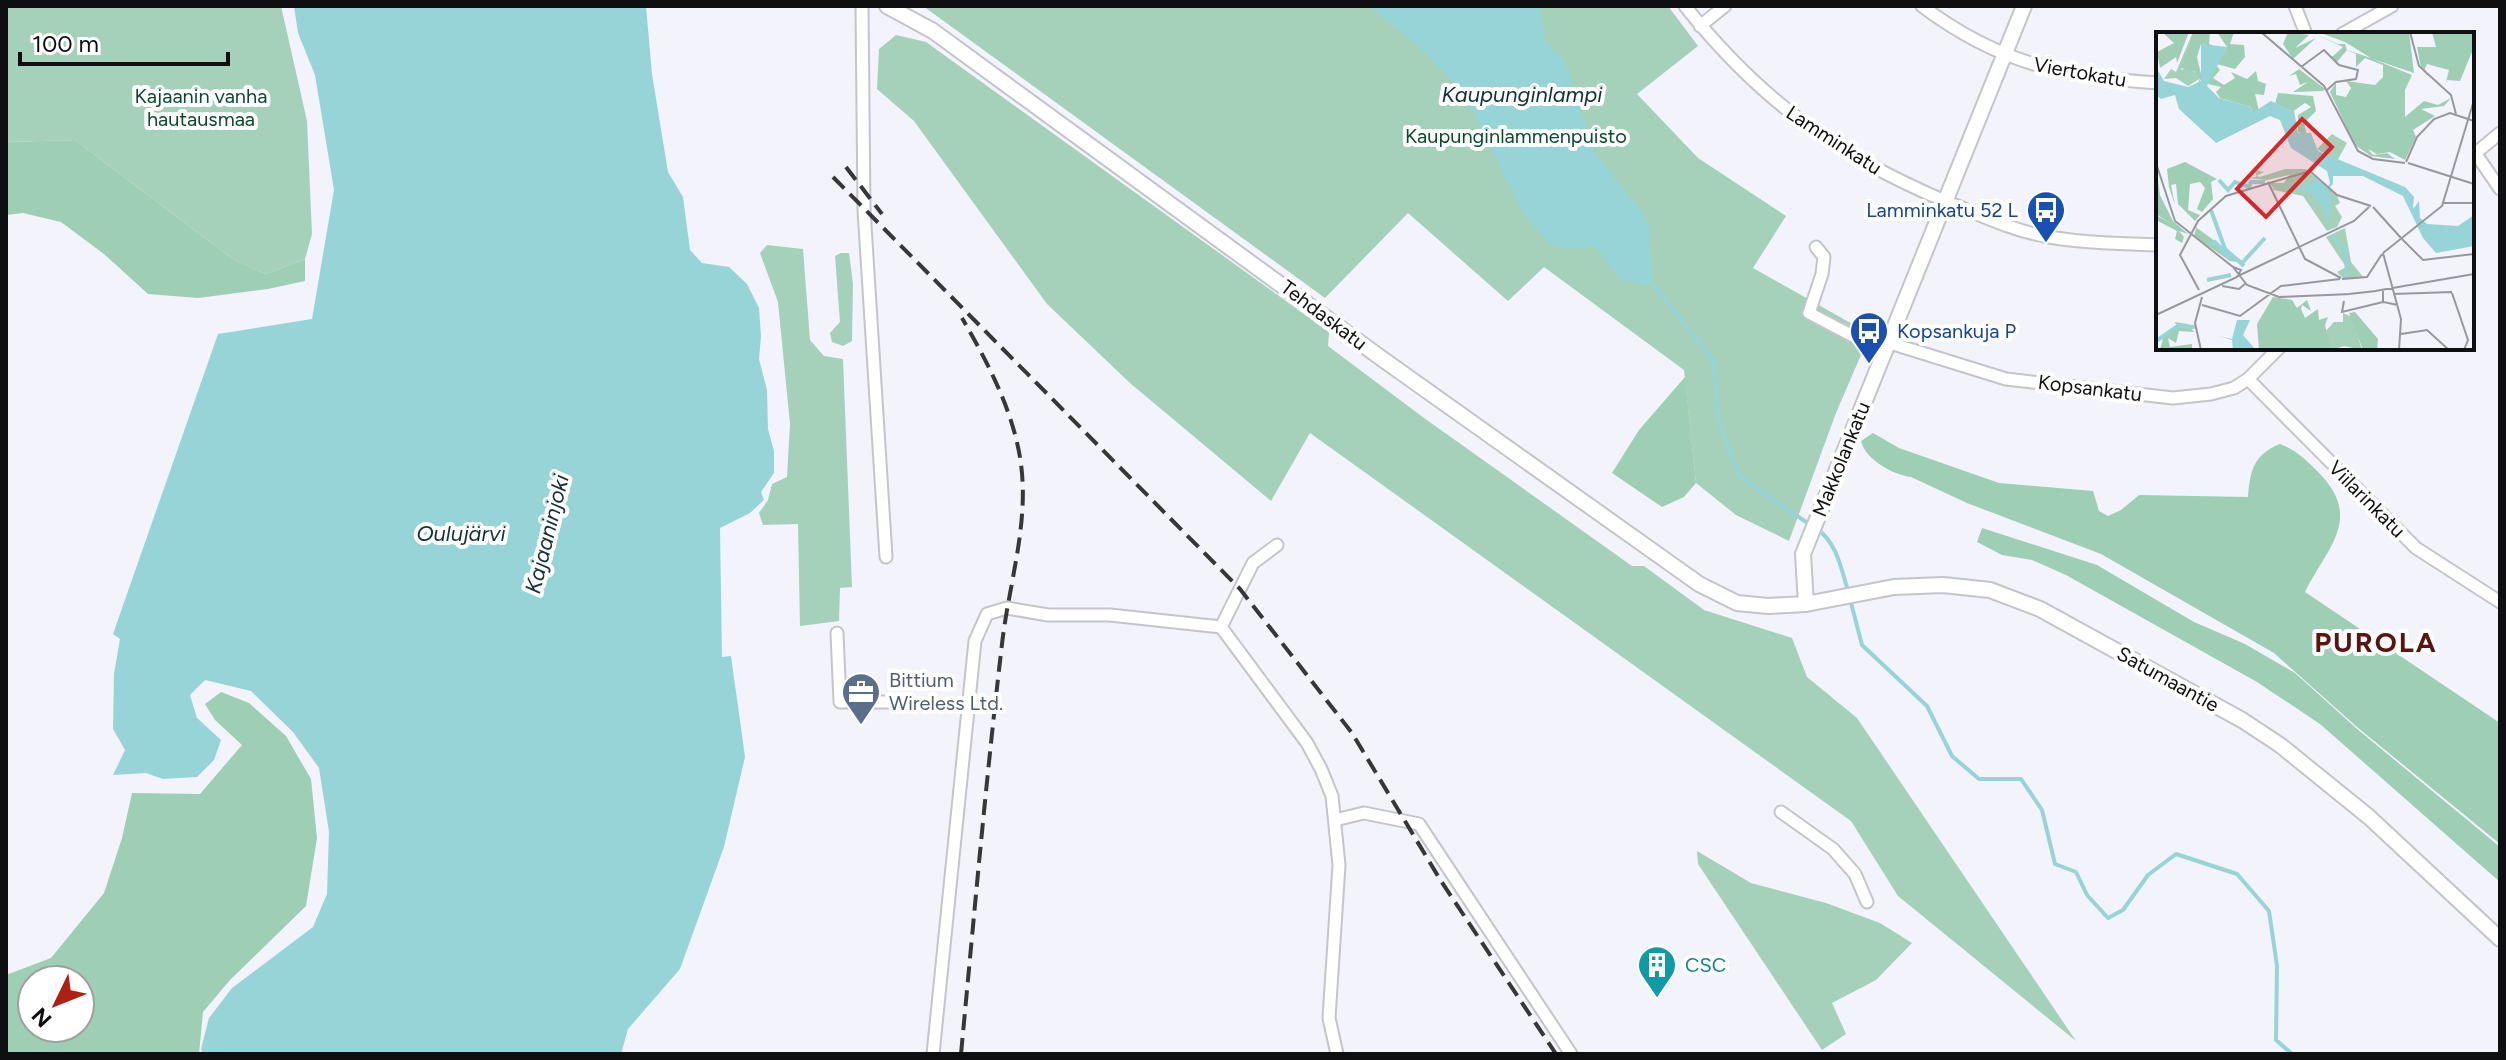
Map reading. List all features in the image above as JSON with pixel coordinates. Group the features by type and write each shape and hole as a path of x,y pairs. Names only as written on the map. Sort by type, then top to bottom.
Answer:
{"street":[{"path":"862,6 864,210 886,557"},
{"name":"Tehdaskatu","path":"887,6 945,39 1381,358 1699,584 1737,603 1768,606"},
{"name":"Lamminkatu","path":"1685,6 1736,66 1812,129 1847,153 1975,214 2046,236 2156,245"},
{"path":"1700,26 1725,6"},
{"name":"Viertokatu","path":"1922,6 1965,35 2004,55 2068,74 2156,83"},
{"name":"Makkolankatu","path":"1806,604 1803,554 2024,6"},
{"path":"2295,6 2305,32"},
{"path":"2346,32 2392,6"},
{"path":"2500,133 2474,155 2500,189"},
{"name":"Kopsankatu","path":"1816,247 1824,257 1822,274 1809,313 1887,348 2006,379 2173,398 2211,394 2234,388 2248,379 2277,350"},
{"name":"Viilarinkatu","path":"2248,379 2416,548 2500,602"},
{"path":"1221,627 1253,563 1277,545"},
{"name":"Satumaantie","path":"1768,606 1806,604 1894,587 1943,585 1990,590 2040,609 2242,720 2280,745 2369,817 2500,939"},
{"path":"933,1054 975,641 987,614 1007,608 1048,615 1110,615 1221,627 1307,743 1332,796 1335,820 1338,904 1329,1018 1337,1054"},
{"path":"837,633 840,702 891,702"},
{"path":"1781,812 1833,849 1855,874 1867,902"},
{"path":"1335,820 1364,813 1419,824 1571,1054"}],"green space":[{"name":"Kajaanin vanha hautausmaa","path":"6,6 281,6 307,121 312,234 305,259 266,274 234,260 75,140 6,142"},
{"name":"Kaupunginlammenpuisto","path":"923,6 1668,6 1698,46 1637,94 1698,158 1786,216 1753,268 1870,334 1836,413 1789,541 1736,515 1696,483 1684,370 1544,267 1508,301 1408,213 1325,298"},
{"path":"896,35 926,42 1329,332 1328,346 1632,566 1644,566 1704,610 1792,638 1807,677 1857,718 2076,1041 1898,896 1851,821 1310,433 1271,501 1130,383 1047,304 914,121 877,89 879,49"},
{"path":"75,140 234,260 266,274 305,259 305,281 198,298 148,294 104,254 61,222 23,213 6,215 6,142"},
{"path":"767,245 803,249 810,340 824,356 843,359 852,587 840,588 839,621 800,626 798,524 763,525 759,513 768,500 772,484 787,477 790,424 778,302 760,253"},
{"path":"849,253 853,284 852,341 843,346 832,342 830,333 840,322 835,256"},
{"path":"1685,377 1696,483 1684,497 1662,507 1612,473 1639,430"},
{"path":"1873,433 1899,448 1999,483 2093,491 2099,511 2108,516 2139,495 2248,497 2252,472 2264,453 2280,444 2297,453 2333,490 2339,505 2340,520 2331,547 2305,592 2500,723 2500,844 2357,727 2274,653 2101,554 1888,469 1868,454 1861,441"},
{"path":"1982,528 2097,565 2194,622 2245,644 2295,673 2356,728 2500,847 2500,882 2320,724 2257,682 2066,575 2032,560 2002,555 1977,542"},
{"path":"221,692 249,703 286,736 311,779 317,838 306,906 230,980 203,1012 199,1054 6,1054 6,975 16,971 16,1044 96,1044 96,964 35,964 51,958 104,893 122,838 132,793 200,794 242,745 215,720 205,704"},
{"path":"1697,851 1751,883 1826,903 1880,923 1912,943 1876,980 1832,1003 1846,1034 1822,1050 1698,864"}],"water":[{"name":"Oulujärvi","path":"294,6 646,6 652,74 668,172 683,197 690,250 702,263 729,267 747,284 759,308 759,359 767,390 774,473 761,492 764,500 750,513 720,528 722,657 731,656 745,757 724,847 680,969 628,1029 621,1054 203,1054 201,1049 209,1018 232,988 313,927 327,894 329,832 319,768 293,732 251,691 205,680 190,695 197,718 221,740 214,760 197,777 163,779 146,773 113,775 125,750 113,729 114,674 120,639 113,634 218,334 312,319 334,190 315,75 298,33"},
{"name":"Kaupunginlampi","path":"1368,6 1539,6 1545,41 1565,61 1595,153 1648,220 1653,285 1620,280 1596,247 1561,248 1544,238 1522,210 1472,110 1451,80 1425,53"}],"waterway":[{"path":"1653,285 1713,360 1719,424 1739,476 1809,524"},
{"path":"1817,529 1834,549 1848,591"},
{"path":"1850,599 1862,645 1927,706 1952,756 1979,779 2021,779 2042,810 2055,864 2076,872 2087,895 2108,918 2123,910 2148,875 2176,854 2237,874 2269,911 2277,966 2276,1040 2292,1054"}],"railway":[{"path":"846,167 882,214"},
{"path":"833,177 1240,589 1352,733 1441,881 1556,1054"},
{"path":"961,1054 996,695 1020,532 1023,487 1018,445 1006,407 962,318"}],"place":[{"name":"Lamminkatu 52 L","path":"2046,244"},
{"name":"Kopsankuja P","path":"1869,365"},
{"name":"Bittium Wireless Ltd.","path":"861,726"},
{"name":"CSC","path":"1657,999"}],"district":[{"name":"PUROLA","path":"2376,642"}],"water label":[{"name":"Kajaaninjoki","path":"547,534"}]}
